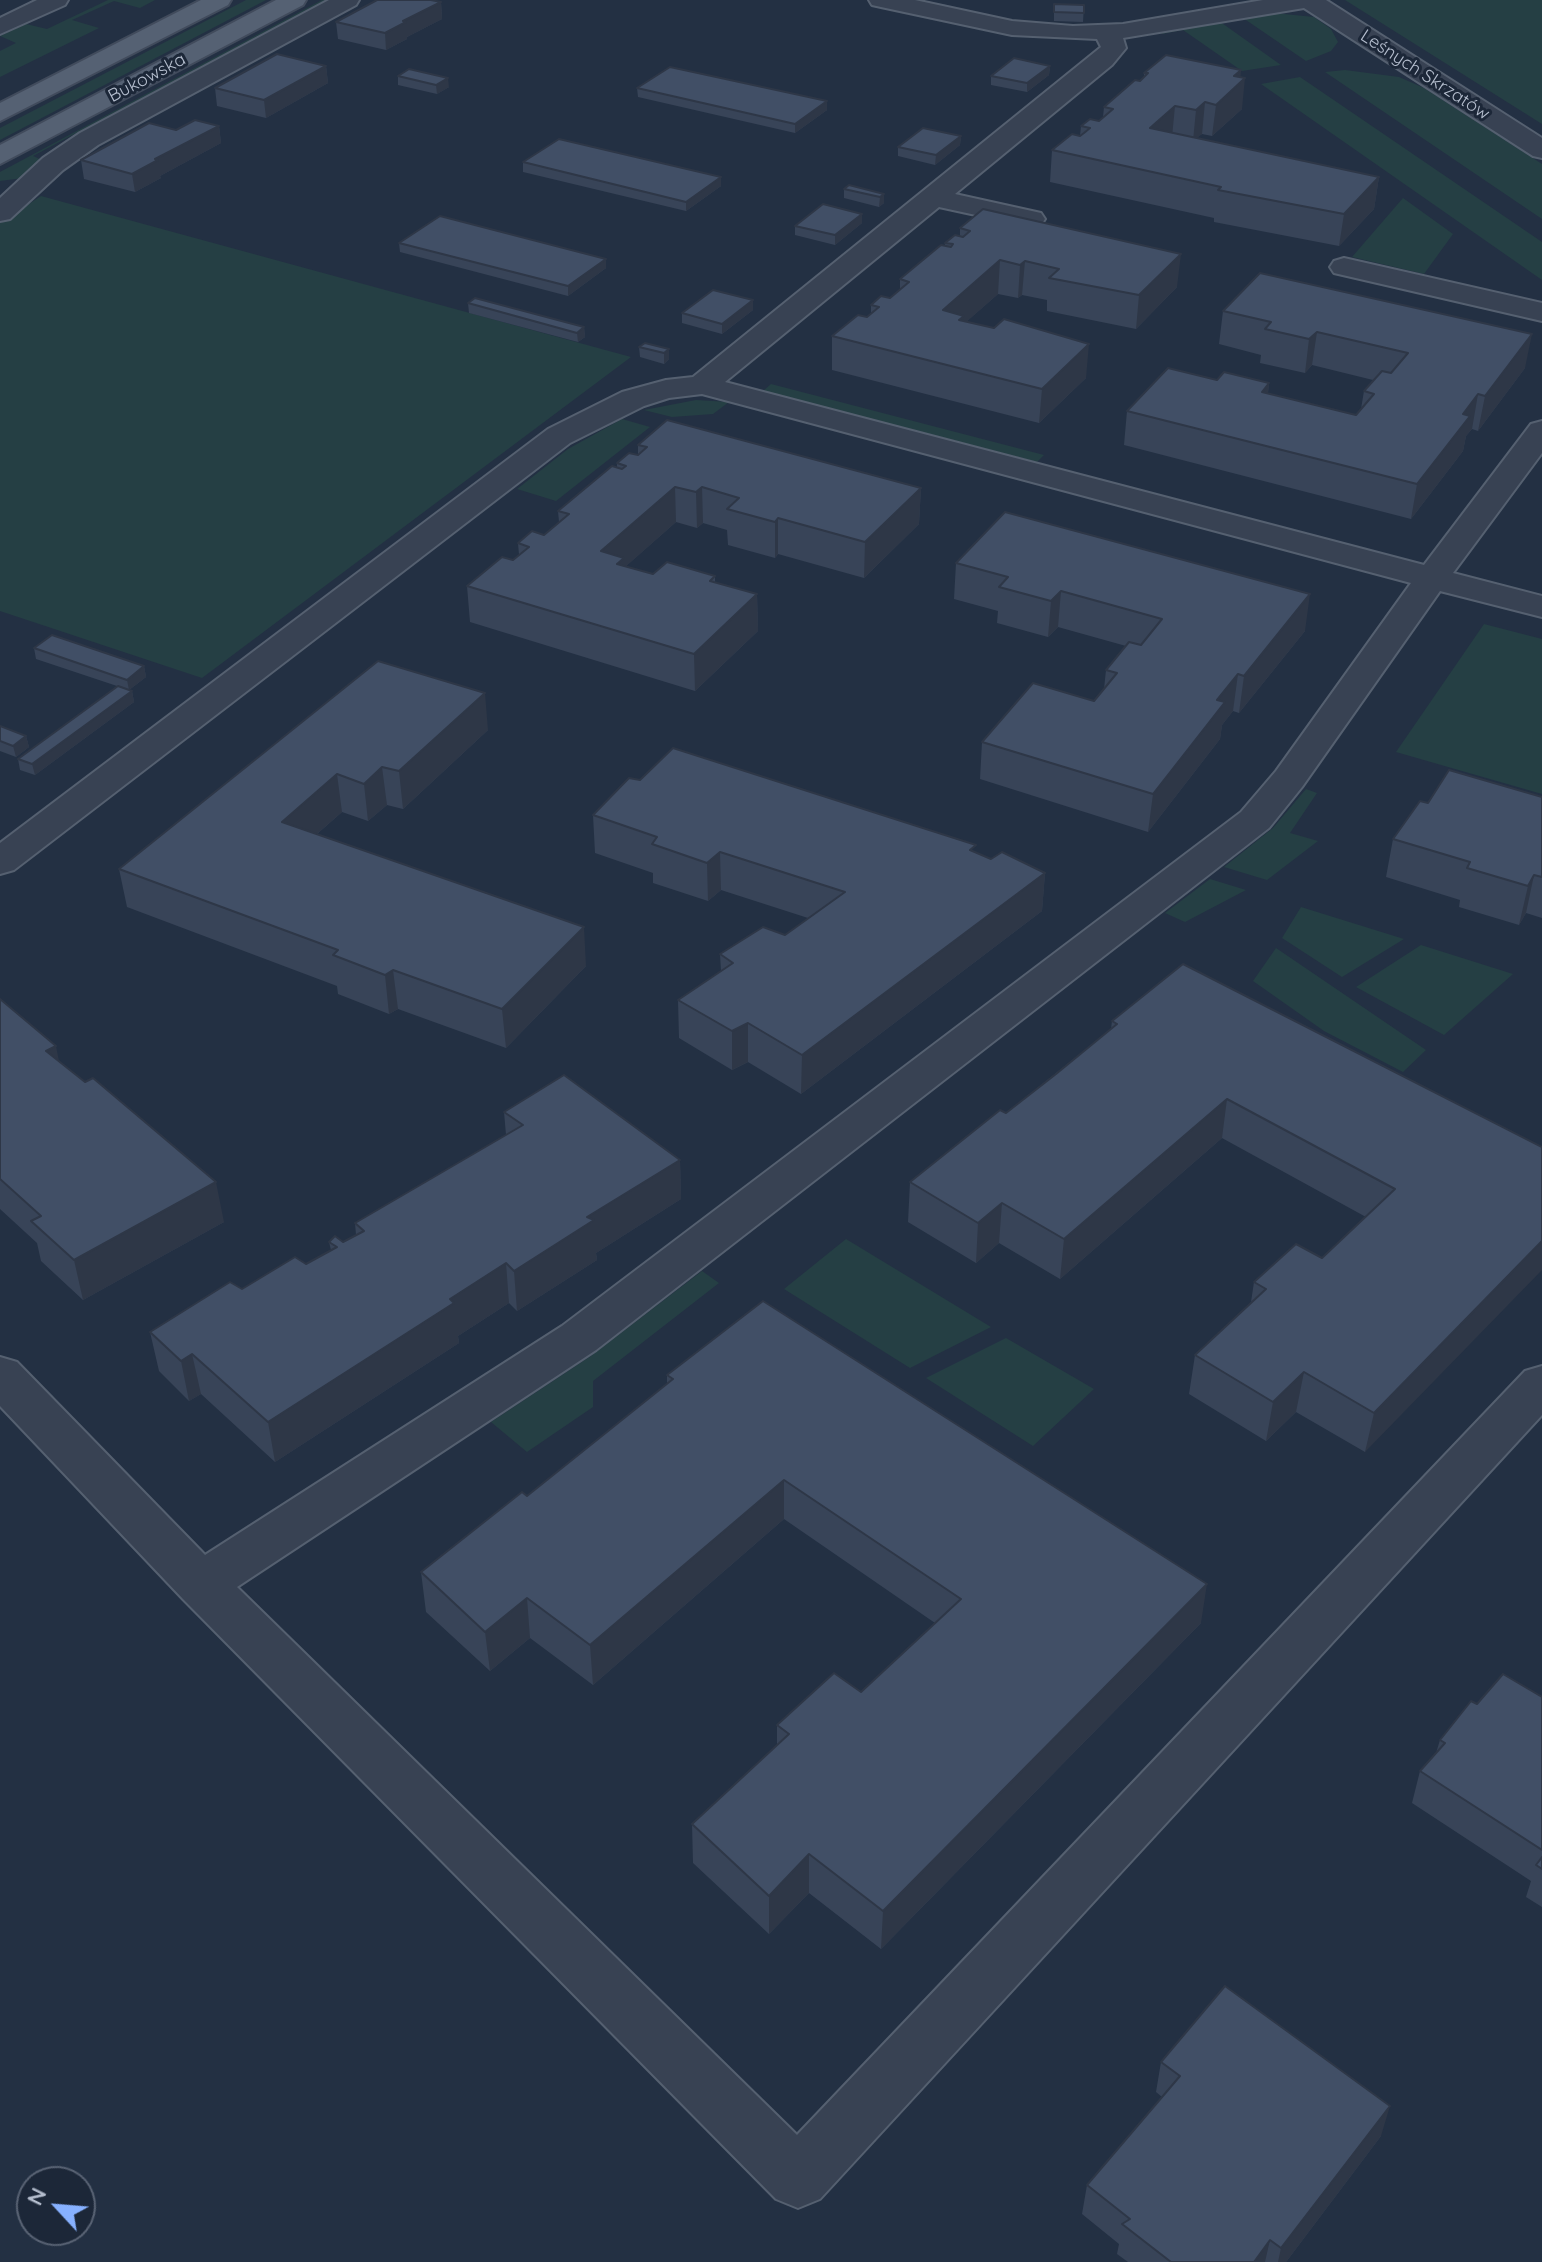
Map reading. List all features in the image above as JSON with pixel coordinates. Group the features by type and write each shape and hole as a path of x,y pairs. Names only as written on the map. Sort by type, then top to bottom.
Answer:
{"main road":[{"name":"Bukowska","path":"0,113 219,0"},
{"name":"Bukowska","path":"0,156 294,0"}],"street":[{"path":"0,27 56,0"},
{"path":"0,213 53,164 89,139 347,0"},
{"path":"881,0 1012,28 1104,33 1308,0"},
{"name":"Leśnych Skrzatów","path":"1308,0 1542,150"},
{"path":"702,385 1103,60 1114,48 1112,40 1104,33"},
{"path":"931,197 1031,219"},
{"path":"1344,267 1542,312"},
{"path":"0,862 559,436 633,399 666,389 702,385 1542,607"},
{"path":"201,1584 579,1338 1255,820 1289,779 1542,431"},
{"path":"0,1375 201,1584 798,2178 1542,1384"}],"green space":[{"path":"108,0 155,0 140,8 114,1 72,20 99,28 0,77 0,51 16,43 0,36 26,24 47,29"},
{"path":"246,0 266,0 0,140 0,128"},
{"path":"325,0 33,156 42,160 23,178 0,181 0,172"},
{"path":"1345,0 1542,0 1542,124"},
{"path":"1274,13 1314,17 1331,29 1338,42 1331,51 1306,61 1243,18"},
{"path":"1219,21 1281,65 1242,71 1183,30 1162,34 1164,31"},
{"path":"1345,70 1399,77 1424,88 1542,164 1542,219 1325,72"},
{"path":"1300,77 1542,242 1542,280 1261,84"},
{"path":"41,196 631,357 202,678 0,611 0,223"},
{"path":"1403,198 1453,234 1424,274 1352,257"},
{"path":"771,384 1044,455 1037,462 763,391"},
{"path":"696,400 729,402 713,414 672,417 644,410"},
{"path":"622,419 650,427 556,501 517,489 568,449"},
{"path":"1484,624 1542,639 1542,794 1396,752"},
{"path":"1306,789 1317,793 1290,833 1318,841 1267,880 1224,867 1273,828"},
{"path":"1210,879 1246,890 1185,922 1165,913"},
{"path":"1301,907 1404,939 1342,977 1282,938"},
{"path":"1421,945 1513,974 1444,1035 1356,987"},
{"path":"1276,948 1426,1050 1403,1072 1324,1031 1253,981"},
{"path":"846,1239 991,1327 910,1368 784,1289"},
{"path":"702,1271 719,1283 593,1381 593,1407 527,1452 491,1422 591,1356"},
{"path":"1006,1338 1094,1389 1033,1446 926,1378"}],"building":[{"path":"377,0 441,2 385,33 336,22"},
{"path":"1054,4 1084,5 1084,13 1054,12"},
{"path":"277,54 326,66 264,100 215,88"},
{"path":"1166,55 1241,70 1234,76 1245,78 1216,105 1205,102 1196,110 1175,106 1150,128 1379,177 1344,214 1218,190 1221,187 1052,150 1072,134 1080,136 1084,133 1090,128 1081,126 1090,119 1099,121 1113,109 1104,107 1135,80 1140,81 1148,73 1144,73"},
{"path":"1014,58 1050,66 1027,83 991,76"},
{"path":"670,67 827,101 795,124 637,88"},
{"path":"409,69 448,78 436,85 398,76"},
{"path":"195,120 219,126 132,174 81,160 149,123 176,130"},
{"path":"923,128 961,136 936,155 898,147"},
{"path":"559,139 721,177 686,202 523,162"},
{"path":"849,185 884,194 880,197 844,189"},
{"path":"823,204 862,214 835,235 795,226"},
{"path":"983,209 1181,254 1139,295 1049,278 1059,269 1025,261 1020,265 1000,260 943,310 964,316 959,320 994,328 1004,319 1089,344 1042,389 832,336 858,315 867,317 879,307 871,305 881,296 890,298 909,282 900,279 941,245 951,247 953,244 945,243 955,235 963,237 970,231 960,228"},
{"path":"440,216 606,259 568,286 399,243"},
{"path":"1260,273 1532,334 1485,396 1478,394 1463,414 1470,416 1417,484 1127,411 1168,368 1217,380 1224,372 1269,383 1262,392 1356,415 1374,394 1364,391 1382,371 1391,373 1408,353 1317,332 1309,339 1265,329 1271,322 1223,311"},
{"path":"713,290 753,300 722,324 682,313"},
{"path":"475,298 584,327 577,333 468,303"},
{"path":"645,343 669,349 664,353 639,347"},
{"path":"667,420 921,488 865,542 778,518 775,522 727,509 739,498 702,487 696,492 675,487 601,551 624,558 617,564 653,574 667,562 715,576 710,581 757,594 694,654 467,586 502,557 513,560 529,547 518,543 532,531 544,535 569,514 558,511 612,466 622,469 626,466 617,463 629,453 638,455 647,447 638,445"},
{"path":"1005,512 1310,594 1244,676 1238,674 1217,700 1225,702 1153,794 982,742 1033,683 1094,701 1117,673 1106,670 1129,642 1141,645 1162,619 1061,591 1051,601 999,587 1008,577 956,563"},
{"path":"52,635 144,666 127,680 34,648"},
{"path":"378,661 485,693 399,771 382,767 364,784 337,774 282,822 584,927 502,1009 393,970 385,975 333,955 338,950 119,869"},
{"path":"118,686 132,691 32,764 18,759"},
{"path":"0,726 26,736 13,746 0,741"},
{"path":"673,748 976,845 970,850 991,859 1002,852 1045,873 802,1055 748,1023 732,1031 678,1000 733,963 720,954 763,927 785,935 845,892 720,852 707,863 652,844 657,837 593,815 629,778 640,780"},
{"path":"1449,770 1542,797 1542,877 1534,875 1528,886 1467,868 1470,862 1393,839 1420,801 1428,803"},
{"path":"1183,964 1542,1147 1542,1241 1374,1413 1304,1372 1273,1402 1195,1355 1266,1289 1254,1282 1296,1244 1322,1258 1395,1189 1227,1099 1064,1239 1002,1203 978,1223 910,1182 1000,1110 1006,1113 1056,1074 1117,1024 1112,1021"},
{"path":"0,999 56,1046 46,1051 85,1082 93,1078 216,1182 74,1260 31,1221 41,1216 0,1179"},
{"path":"564,1075 680,1160 587,1217 594,1220 514,1271 506,1263 450,1299 454,1303 268,1422 192,1354 181,1361 150,1332 230,1282 242,1289 295,1257 306,1264 337,1247 329,1242 335,1236 343,1242 364,1231 355,1223 523,1125 504,1112"},
{"path":"763,1301 1207,1584 883,1911 809,1854 769,1896 692,1824 789,1734 777,1725 834,1673 861,1692 961,1599 784,1480 590,1645 527,1598 485,1632 421,1572 522,1492 527,1496 673,1379 667,1375"},
{"path":"1503,1674 1542,1697 1542,1850 1420,1771 1445,1743 1440,1740 1471,1701 1477,1704"},
{"path":"1225,1986 1390,2106 1281,2248 1270,2240 1254,2262 1171,2262 1122,2224 1130,2219 1087,2185 1180,2076 1161,2062"}]}
